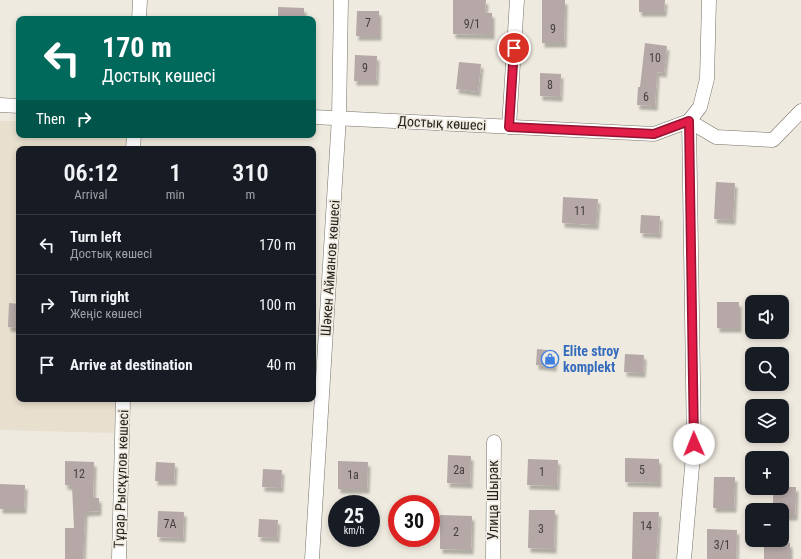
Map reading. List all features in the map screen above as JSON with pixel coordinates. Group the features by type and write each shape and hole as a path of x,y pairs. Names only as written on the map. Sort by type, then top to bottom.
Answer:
{"street":[{"path":"139,16 140,0"},
{"name":"Шәкен Айманов көшесі","path":"312,559 339,118 340,0"},
{"path":"509,127 517,0"},
{"path":"684,559 694,444 689,121 700,106 707,79 709,0"},
{"path":"0,105 16,106"},
{"path":"689,121 716,137 773,140 801,111"},
{"name":"Достық көшесі","path":"316,117 654,134 689,121"},
{"name":"Тұрар Рысқұлов көшесі","path":"119,559 123,402"},
{"name":"Улица Шырак","path":"493,559 494,442"}],"shaded area":[{"path":"0,121 16,121 16,138 132,138 131,146 16,146 16,402 116,402 114,433 0,430"}],"building":[{"path":"453,0 486,0 485,13 492,13 492,35 453,34"},
{"path":"542,0 565,0 564,43 542,43"},
{"path":"639,0 665,0 664,12 639,12"},
{"path":"278,7 304,8 304,16 278,16"},
{"path":"357,11 379,11 379,36 356,36"},
{"path":"645,43 667,46 664,73 657,72 655,106 637,105 638,87 640,87"},
{"path":"355,55 377,56 376,81 354,81"},
{"path":"459,62 481,64 478,92 456,89"},
{"path":"540,73 561,74 560,97 540,96"},
{"path":"716,182 735,183 733,220 714,219"},
{"path":"563,197 598,199 596,225 562,223"},
{"path":"641,215 660,216 659,234 640,233"},
{"path":"717,302 739,302 739,328 717,328"},
{"path":"9,303 16,304 16,328 8,327"},
{"path":"537,349 556,351 554,367 536,365"},
{"path":"625,354 644,355 643,373 624,372"},
{"path":"448,455 471,456 470,484 447,483"},
{"path":"625,458 659,459 659,483 625,482"},
{"path":"528,459 558,460 557,486 527,485"},
{"path":"65,461 94,462 93,498 99,498 99,511 85,512 83,559 65,559 65,528 74,528 72,486 65,485"},
{"path":"338,461 368,462 367,489 338,489"},
{"path":"156,462 175,463 174,481 155,481"},
{"path":"263,469 282,470 281,488 262,487"},
{"path":"714,477 735,477 734,508 713,508"},
{"path":"0,484 25,485 24,509 0,509"},
{"path":"789,487 796,487 795,516 789,516 789,503 773,503 773,495 789,495"},
{"path":"529,510 555,510 554,549 528,548"},
{"path":"158,511 184,512 183,538 157,537"},
{"path":"633,512 659,512 656,559 632,559"},
{"path":"440,515 472,516 471,550 440,549"},
{"path":"259,519 278,520 277,538 258,537"},
{"path":"707,529 737,530 736,559 707,559"},
{"path":"790,543 790,559 764,559 764,547 789,547"}],"place":[{"name":"Elite stroy komplekt","path":"550,359"}],"route":[{"path":"514,48 509,127 654,134 689,121 694,444"}]}
